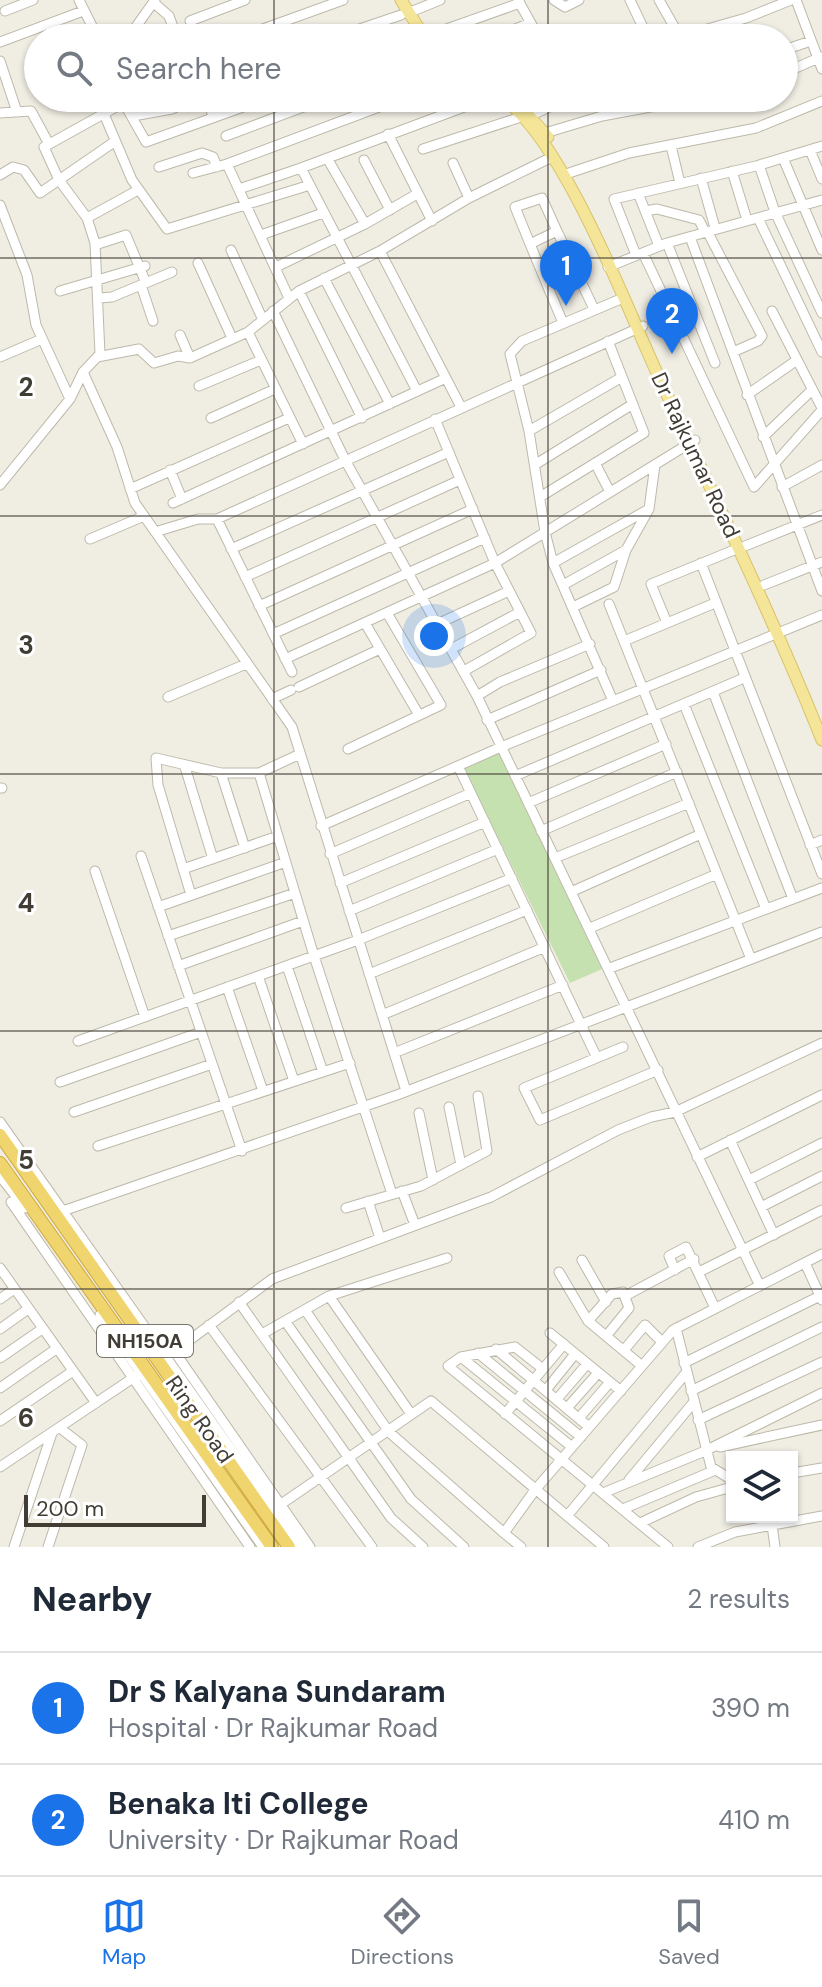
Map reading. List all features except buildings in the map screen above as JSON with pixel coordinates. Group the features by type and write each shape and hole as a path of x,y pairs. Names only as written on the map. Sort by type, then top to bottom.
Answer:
{"highway":[{"name":"Ring Road","path":"0,1135 61,1212 154,1365 272,1547"},
{"name":"Ring Road","path":"0,1163 289,1547"}],"main road":[{"path":"393,0 413,24"},
{"path":"401,0 410,24"},
{"name":"Dr Rajkumar Road","path":"521,112 545,133 569,173 822,724"},
{"name":"Dr Rajkumar Road","path":"523,112 587,220 640,328"},
{"name":"Dr Rajkumar Road","path":"742,547 764,585 822,740"}],"street":[{"path":"5,11 33,0"},
{"path":"79,0 90,24"},
{"path":"190,21 245,0"},
{"path":"277,24 343,0"},
{"path":"375,24 440,0"},
{"path":"554,0 565,7 579,0"},
{"path":"630,0 641,24"},
{"path":"661,0 672,24"},
{"path":"726,24 794,0 820,57 822,69"},
{"path":"138,24 154,1 169,16 172,24"},
{"path":"462,24 519,2 531,23"},
{"path":"48,24 83,11"},
{"path":"0,42 24,33"},
{"path":"798,45 811,41"},
{"path":"798,67 820,57"},
{"path":"0,61 16,109"},
{"path":"798,111 822,101"},
{"path":"0,113 24,110"},
{"path":"32,112 49,144"},
{"path":"0,485 70,399 83,372 100,354 95,245 87,218 59,180 44,147 107,112"},
{"path":"130,112 146,142 225,112"},
{"path":"133,116 160,112"},
{"path":"212,112 213,116"},
{"path":"226,136 290,112"},
{"path":"193,173 227,164 366,112"},
{"path":"239,189 449,112"},
{"path":"423,149 536,112"},
{"path":"545,133 623,112"},
{"path":"569,173 629,153 756,128 795,112"},
{"path":"104,114 138,190 167,229 310,185"},
{"path":"388,134 432,221"},
{"path":"0,175 13,167 24,170 40,193 114,142"},
{"path":"671,146 680,183"},
{"path":"772,311 822,409 754,487 614,199 759,165 822,146"},
{"path":"810,150 822,179"},
{"path":"159,167 202,153 213,157 217,167"},
{"path":"97,357 139,349 154,363 178,356 190,358 248,332 299,291 380,251 469,198 552,157"},
{"path":"327,158 365,224"},
{"path":"783,158 822,250"},
{"path":"364,160 390,210"},
{"path":"453,163 469,198"},
{"path":"227,164 289,298"},
{"path":"759,165 775,212 822,313"},
{"path":"301,168 417,391"},
{"path":"732,171 752,219 822,352"},
{"path":"701,178 709,230 762,336 758,341 733,352"},
{"path":"87,218 138,190"},
{"path":"638,193 715,363"},
{"path":"276,267 365,224 417,194"},
{"path":"563,323 515,207 542,198 594,309"},
{"path":"611,266 709,230 822,200"},
{"path":"0,205 27,275 31,304 42,339 70,399"},
{"path":"645,211 657,209 699,220 709,230"},
{"path":"261,235 323,213"},
{"path":"530,244 557,231"},
{"path":"95,245 126,235 142,267 143,284 153,321"},
{"path":"690,237 782,487 817,564 822,591"},
{"path":"231,250 263,320"},
{"path":"380,251 461,407"},
{"path":"198,263 232,338"},
{"path":"60,291 142,267"},
{"path":"99,298 172,272"},
{"path":"324,278 390,404"},
{"path":"299,291 362,418"},
{"path":"613,701 553,563 545,532 536,464 510,354 522,341 623,298"},
{"path":"273,311 345,460 477,696 760,1286"},
{"path":"155,532 198,519 217,519 640,328"},
{"path":"248,332 303,444"},
{"path":"180,335 190,358"},
{"path":"0,357 42,339"},
{"path":"540,497 644,433 608,341"},
{"path":"199,386 261,360"},
{"path":"747,395 797,360"},
{"path":"83,372 144,516 292,727 406,1091"},
{"path":"529,431 622,377"},
{"path":"170,470 178,501 446,378"},
{"path":"211,418 275,389"},
{"path":"763,437 812,390"},
{"path":"536,464 633,404"},
{"path":"130,489 289,418"},
{"path":"435,419 495,563 531,633 464,671"},
{"path":"285,659 495,563 692,442"},
{"path":"231,549 449,452"},
{"path":"595,463 610,492"},
{"path":"573,607 614,587 626,550 649,509 655,465"},
{"path":"782,487 822,465"},
{"path":"245,577 460,480"},
{"path":"259,606 473,509"},
{"path":"553,563 649,509"},
{"path":"667,623 651,584 822,515"},
{"path":"90,539 144,516"},
{"path":"217,519 292,672"},
{"path":"273,634 485,538"},
{"path":"563,585 626,550"},
{"path":"701,563 733,652 822,874"},
{"path":"764,585 817,564"},
{"path":"435,625 509,591"},
{"path":"624,641 715,603"},
{"path":"609,604 751,959"},
{"path":"451,649 520,612"},
{"path":"348,749 441,705 387,613"},
{"path":"321,826 501,747 822,615"},
{"path":"365,623 419,715"},
{"path":"477,696 500,682 590,644"},
{"path":"272,699 380,649"},
{"path":"168,697 246,664"},
{"path":"487,720 601,670"},
{"path":"515,776 744,678"},
{"path":"713,692 793,899"},
{"path":"684,704 766,909"},
{"path":"528,803 666,744"},
{"path":"191,895 158,785 156,758 221,773 259,773 300,754"},
{"path":"458,766 596,1056"},
{"path":"185,767 213,859"},
{"path":"541,831 677,772"},
{"path":"221,773 245,848"},
{"path":"259,773 314,956 364,1107 397,1192 415,1225"},
{"path":"330,854 471,793"},
{"path":"555,858 689,803"},
{"path":"340,883 485,822"},
{"path":"573,891 701,834"},
{"path":"183,869 278,836"},
{"path":"810,845 822,840"},
{"path":"349,911 498,849"},
{"path":"141,856 242,1151"},
{"path":"158,907 286,862"},
{"path":"95,871 145,1017"},
{"path":"590,928 717,874"},
{"path":"78,1041 358,940 512,878"},
{"path":"610,968 822,888"},
{"path":"168,936 295,893"},
{"path":"369,974 527,910"},
{"path":"178,966 303,921"},
{"path":"0,1122 61,1212 364,1107 822,932"},
{"path":"382,1015 545,947"},
{"path":"287,966 323,1072"},
{"path":"258,976 294,1081"},
{"path":"394,1053 563,985"},
{"path":"227,987 263,1091"},
{"path":"60,1082 201,1032"},
{"path":"0,1467 154,1365 272,1279 491,1197 618,1130 651,1117 675,1112 822,1043"},
{"path":"623,1047 524,1088 540,1120 658,1070"},
{"path":"98,1146 350,1063"},
{"path":"74,1112 212,1064"},
{"path":"697,1157 822,1095"},
{"path":"346,1208 433,1180 487,1151 478,1096"},
{"path":"449,1107 461,1165"},
{"path":"419,1113 433,1180"},
{"path":"730,1140 774,1235"},
{"path":"749,1180 822,1143"},
{"path":"0,1176 154,1365 263,1547"},
{"path":"761,1207 822,1176"},
{"path":"368,1201 380,1238"},
{"path":"11,1202 310,1547"},
{"path":"699,1272 822,1210"},
{"path":"675,1270 669,1256 686,1247 715,1308"},
{"path":"504,1533 535,1490 676,1328 822,1254"},
{"path":"262,1334 329,1296 447,1258"},
{"path":"588,1321 617,1291 627,1295 694,1259"},
{"path":"582,1260 606,1302"},
{"path":"567,1516 685,1368 821,1298 805,1263"},
{"path":"0,1268 96,1403"},
{"path":"559,1272 588,1321 642,1366"},
{"path":"0,1299 14,1289"},
{"path":"607,1335 629,1308 627,1295"},
{"path":"329,1296 411,1414"},
{"path":"239,1302 391,1518 423,1547"},
{"path":"0,1329 28,1309"},
{"path":"305,1310 389,1432 519,1546"},
{"path":"285,1321 411,1499 464,1547"},
{"path":"209,1325 372,1547"},
{"path":"624,1350 645,1325 662,1342"},
{"path":"691,1391 822,1327"},
{"path":"676,1328 705,1451 713,1471 726,1477"},
{"path":"0,1358 42,1329"},
{"path":"550,1333 621,1391"},
{"path":"505,1414 564,1344"},
{"path":"543,1369 518,1347 461,1357 448,1366 668,1547"},
{"path":"0,1388 56,1349"},
{"path":"496,1349 589,1427"},
{"path":"478,1353 581,1437"},
{"path":"546,1390 575,1354"},
{"path":"461,1357 572,1447"},
{"path":"698,1420 822,1362"},
{"path":"557,1399 587,1364"},
{"path":"154,1365 155,1406 250,1547"},
{"path":"0,1421 73,1371"},
{"path":"567,1408 598,1373"},
{"path":"579,1418 610,1382"},
{"path":"603,1493 705,1451 822,1393"},
{"path":"276,1507 431,1401 604,1547"},
{"path":"627,1483 693,1403"},
{"path":"705,1451 822,1425"},
{"path":"14,1547 56,1430"},
{"path":"48,1547 82,1445 56,1430"},
{"path":"798,1472 822,1468"},
{"path":"623,1509 713,1471"},
{"path":"640,1523 696,1497 726,1489"},
{"path":"276,1507 300,1547"},
{"path":"698,1547 772,1525 822,1516"},
{"path":"772,1525 775,1547"}],"green space":[{"path":"499,753 602,969 570,983 464,769"}],"place":[{"name":"Dr S Kalyana Sundaram","path":"566,306"},
{"name":"Benaka Iti College","path":"672,354"}]}
